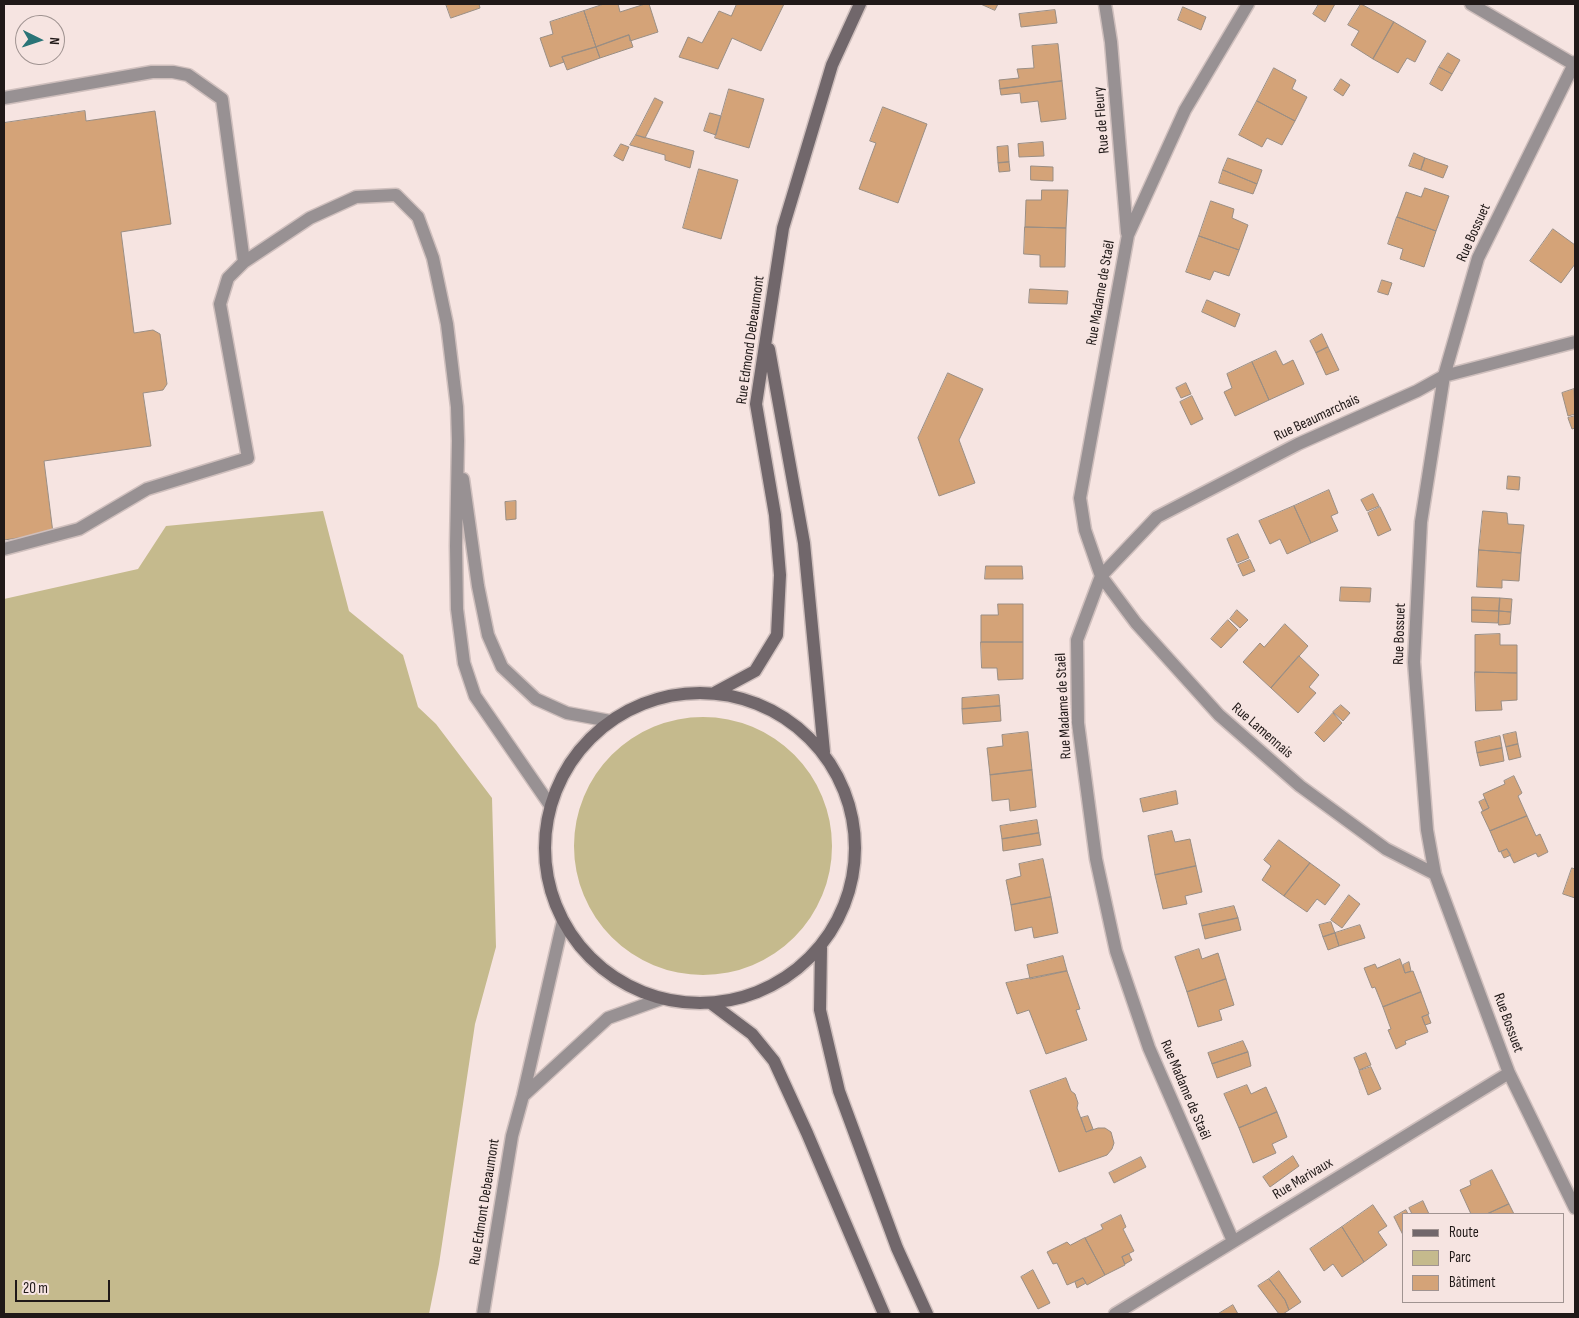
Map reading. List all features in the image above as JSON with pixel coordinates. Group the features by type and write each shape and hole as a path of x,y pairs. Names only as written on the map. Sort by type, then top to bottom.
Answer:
{"main road":[{"name":"Rue Edmond Debeaumont","path":"716,692 755,671 777,635 780,575 776,515 756,404 783,228 832,65 860,4"},
{"path":"767,337 804,543 824,752"},
{"path":"716,692 757,702 772,710 794,723 824,752 845,789 855,830 855,855 854,871 843,912 820,948 790,976 775,984 752,995 712,1004 661,999 630,988 604,970 581,948 562,921 549,884 544,844 550,805 564,772 584,744 610,720 643,702 679,693 716,692"},
{"path":"820,948 820,1010 839,1091 897,1248 926,1314"},
{"path":"712,1004 752,1034 774,1061 807,1133 884,1314"}],"street":[{"name":"Rue de Fleury","path":"1105,4 1111,42 1128,235"},
{"name":"Rue Madame de Staël","path":"1233,1241 1149,1048 1116,951 1096,859 1078,723 1077,640 1101,576 1085,530 1080,498 1128,235 1185,110 1248,4"},
{"path":"1472,4 1575,64"},
{"name":"Rue Bossuet","path":"1575,64 1478,258 1444,376 1421,522 1414,662 1427,830 1435,874 1509,1073 1575,1208"},
{"path":"4,98 152,72 173,72 188,75 222,99 244,262"},
{"path":"4,549 79,529 147,489 248,458 220,304 228,278 244,262 310,218 356,197 396,195 418,217 433,258 447,324 457,407 457,608 464,662 475,696 550,805"},
{"name":"Rue Beaumarchais","path":"1101,576 1157,517 1298,444 1417,391 1444,376 1575,342"},
{"path":"458,441 478,586 488,635 502,666 536,699 567,713 610,720"},
{"name":"Rue Lamennais","path":"1101,576 1136,623 1219,715 1316,798 1386,849 1435,874"},
{"name":"Rue Edmont Debeaumont","path":"483,1314 512,1136 523,1096 562,921"},
{"path":"523,1096 608,1018 661,999"},
{"name":"Rue Marivaux","path":"1115,1314 1509,1073"}],"green space":[{"path":"323,511 349,611 403,655 418,707 436,724 492,798 496,947 475,1024 439,1264 429,1314 4,1314 4,599 138,569 166,526"},
{"path":"703,717 728,720 764,732 785,746 803,764 817,785 822,797 829,821 832,846 829,871 817,907 803,928 785,946 764,960 752,965 728,972 703,975 678,972 642,960 621,946 603,928 589,907 584,895 577,871 574,846 577,821 589,785 603,764 621,746 642,732 654,727 678,720"}],"building":[{"path":"446,4 479,4 480,8 451,18"},
{"path":"604,4 618,4 620,12 649,4 658,32 630,41 629,35 596,47 584,11"},
{"path":"737,4 784,4 761,51 732,38 718,69 679,57 688,37 702,43 719,11 731,16"},
{"path":"981,4 998,4 995,10"},
{"path":"1319,4 1335,4 1325,22 1313,14"},
{"path":"1361,4 1394,22 1373,59 1351,45 1359,31 1348,25"},
{"path":"1183,7 1206,17 1201,30 1178,20"},
{"path":"1055,10 1057,23 1021,27 1019,14"},
{"path":"584,11 596,47 562,57 564,62 550,67 540,38 553,34 550,22"},
{"path":"1394,22 1426,41 1415,62 1407,58 1398,73 1373,59"},
{"path":"629,35 633,47 600,58 596,47"},
{"path":"1058,44 1062,81 1000,89 999,80 1019,78 1017,69 1034,68 1032,46"},
{"path":"596,47 600,58 567,70 562,57"},
{"path":"1448,53 1460,60 1452,74 1439,67"},
{"path":"1439,67 1452,74 1442,91 1430,84"},
{"path":"1274,68 1296,80 1292,89 1307,97 1295,121 1257,101"},
{"path":"1341,79 1350,85 1343,96 1334,90"},
{"path":"1062,81 1066,119 1041,122 1038,101 1021,103 1020,93 1001,95 1000,89"},
{"path":"729,89 764,99 749,148 715,138"},
{"path":"655,98 663,102 645,138 636,135"},
{"path":"1257,101 1295,121 1282,145 1267,138 1262,147 1239,135"},
{"path":"883,107 927,124 898,203 859,189 876,143 870,141"},
{"path":"85,111 86,121 155,111 171,224 121,232 134,333 153,330 160,334 167,384 163,390 143,393 151,446 44,461 53,533 4,540 4,123"},
{"path":"710,113 721,116 716,135 704,131"},
{"path":"636,135 694,151 690,168 665,160 665,155 630,145"},
{"path":"1043,142 1044,156 1019,157 1018,144"},
{"path":"621,144 629,147 623,161 614,156"},
{"path":"1008,146 1009,162 998,163 997,147"},
{"path":"1414,153 1425,158 1421,170 1409,166"},
{"path":"1228,158 1262,170 1257,184 1223,170"},
{"path":"1425,158 1448,166 1443,178 1421,170"},
{"path":"1009,162 1010,171 999,172 998,163"},
{"path":"1031,166 1053,167 1053,181 1031,180"},
{"path":"699,169 738,180 721,239 683,228"},
{"path":"1223,170 1257,184 1253,194 1219,183"},
{"path":"1425,188 1449,196 1436,231 1397,217 1406,192 1421,197"},
{"path":"1042,190 1068,190 1066,228 1025,227 1026,200 1041,200"},
{"path":"1211,201 1234,209 1232,218 1248,225 1239,250 1199,236"},
{"path":"1397,217 1436,231 1424,267 1400,259 1403,249 1388,244"},
{"path":"1025,227 1066,228 1065,267 1040,267 1040,255 1024,254"},
{"path":"1553,229 1575,245 1575,264 1561,283 1530,261"},
{"path":"1199,236 1239,250 1229,276 1214,271 1210,280 1186,272"},
{"path":"1382,280 1392,283 1388,295 1378,292"},
{"path":"1030,289 1068,291 1067,304 1029,303"},
{"path":"1207,300 1240,314 1235,327 1202,312"},
{"path":"1322,334 1328,347 1316,353 1310,341"},
{"path":"1328,347 1339,370 1326,375 1316,353"},
{"path":"1276,351 1283,365 1293,360 1304,384 1269,400 1252,362"},
{"path":"1252,362 1269,400 1235,416 1224,392 1232,388 1227,374"},
{"path":"948,373 983,389 959,440 975,483 939,496 918,438"},
{"path":"1186,383 1191,394 1181,398 1176,388"},
{"path":"1574,389 1575,414 1568,416 1562,393"},
{"path":"1192,396 1203,419 1191,425 1180,402"},
{"path":"1575,416 1575,428 1572,429 1568,418"},
{"path":"1508,476 1520,477 1519,490 1507,489"},
{"path":"1329,490 1338,513 1331,516 1338,531 1311,543 1294,506"},
{"path":"1373,494 1379,506 1367,511 1361,500"},
{"path":"516,501 516,519 506,520 505,502"},
{"path":"1294,506 1311,543 1287,554 1280,539 1270,544 1259,521"},
{"path":"1380,507 1391,530 1378,536 1368,513"},
{"path":"1483,511 1507,513 1508,524 1524,525 1521,553 1479,550"},
{"path":"1238,534 1249,558 1237,563 1227,539"},
{"path":"1479,550 1521,553 1519,581 1502,580 1502,588 1477,587"},
{"path":"1250,560 1255,571 1243,576 1238,565"},
{"path":"986,566 1022,566 1023,579 985,579"},
{"path":"1341,587 1371,588 1370,602 1340,601"},
{"path":"1472,597 1500,598 1499,611 1472,610"},
{"path":"1500,598 1512,599 1511,612 1499,611"},
{"path":"998,604 1023,604 1023,642 981,642 981,615 998,615"},
{"path":"1237,610 1248,620 1240,628 1230,619"},
{"path":"1472,610 1499,611 1498,623 1472,622"},
{"path":"1499,611 1511,612 1510,624 1499,625"},
{"path":"1228,620 1238,630 1221,648 1211,639"},
{"path":"1285,624 1308,646 1271,688 1243,662 1260,643 1264,647"},
{"path":"1500,634 1500,645 1517,645 1517,673 1475,672 1475,635"},
{"path":"981,642 1023,642 1023,679 998,680 997,668 982,668"},
{"path":"1299,656 1319,675 1309,687 1316,693 1298,713 1271,688"},
{"path":"1475,672 1517,673 1517,700 1501,701 1502,710 1476,711"},
{"path":"999,695 1000,706 962,709 962,698"},
{"path":"1341,705 1350,713 1343,721 1333,712"},
{"path":"1000,706 1001,721 963,724 962,709"},
{"path":"1333,713 1342,723 1324,742 1315,733"},
{"path":"1028,732 1032,770 990,775 987,748 1003,746 1002,735"},
{"path":"1516,732 1518,744 1506,747 1503,735"},
{"path":"1500,736 1502,748 1477,753 1475,742"},
{"path":"1518,744 1521,757 1509,760 1506,747"},
{"path":"1502,748 1504,761 1480,766 1477,753"},
{"path":"1032,770 1036,807 1010,811 1009,799 992,801 990,775"},
{"path":"1514,776 1522,793 1518,796 1527,816 1490,831 1481,812 1489,808 1483,794 1505,784 1504,781"},
{"path":"1176,791 1178,804 1143,812 1140,799"},
{"path":"1485,799 1489,808 1483,811 1479,802"},
{"path":"1527,816 1536,836 1540,834 1548,852 1538,857 1536,853 1514,863 1507,849 1499,852 1490,831"},
{"path":"1037,820 1039,833 1002,839 1000,826"},
{"path":"1172,831 1175,842 1190,839 1196,866 1155,875 1148,836"},
{"path":"1039,833 1041,845 1003,851 1002,839"},
{"path":"1279,840 1310,863 1284,896 1262,880 1271,866 1264,860"},
{"path":"1507,849 1511,855 1504,858 1501,852"},
{"path":"1043,859 1051,897 1011,905 1006,880 1021,876 1019,864"},
{"path":"1310,863 1340,885 1325,905 1317,899 1307,912 1284,896"},
{"path":"1196,866 1202,892 1185,896 1187,904 1163,909 1155,875"},
{"path":"1572,868 1575,869 1575,898 1563,894"},
{"path":"1349,895 1360,904 1342,928 1331,920"},
{"path":"1051,897 1058,933 1034,938 1032,927 1015,931 1011,905"},
{"path":"1234,906 1238,918 1202,926 1199,914"},
{"path":"1238,918 1241,930 1205,939 1202,926"},
{"path":"1331,922 1335,933 1323,937 1319,925"},
{"path":"1360,925 1365,938 1339,946 1335,933"},
{"path":"1335,933 1339,946 1328,950 1323,937"},
{"path":"1199,949 1202,959 1218,953 1226,979 1187,992 1175,957"},
{"path":"1063,956 1067,971 1030,979 1027,965"},
{"path":"1400,959 1405,973 1413,971 1421,992 1383,1007 1375,987 1372,988 1364,968 1375,964 1377,968"},
{"path":"1409,962 1411,971 1405,973 1403,965"},
{"path":"1067,971 1080,1009 1076,1010 1087,1040 1046,1054 1029,1010 1017,1014 1006,983"},
{"path":"1226,979 1234,1005 1219,1010 1222,1020 1198,1027 1187,992"},
{"path":"1421,992 1429,1014 1422,1017 1428,1032 1405,1041 1406,1044 1396,1049 1388,1030 1391,1029 1383,1007"},
{"path":"1428,1015 1431,1023 1425,1025 1422,1017"},
{"path":"1243,1041 1248,1052 1212,1064 1208,1053"},
{"path":"1248,1052 1251,1066 1217,1078 1212,1064"},
{"path":"1366,1053 1371,1065 1359,1070 1354,1058"},
{"path":"1371,1067 1381,1089 1368,1095 1359,1071"},
{"path":"1066,1078 1071,1091 1075,1094 1078,1103 1077,1108 1086,1132 1105,1128 1111,1132 1114,1143 1107,1155 1059,1172 1030,1091"},
{"path":"1247,1085 1251,1094 1266,1087 1277,1112 1239,1128 1224,1094"},
{"path":"1277,1112 1287,1137 1272,1144 1276,1153 1253,1163 1239,1128"},
{"path":"1088,1116 1093,1129 1086,1132 1081,1118"},
{"path":"1293,1156 1299,1166 1270,1187 1263,1177"},
{"path":"1141,1157 1146,1167 1114,1183 1109,1173"},
{"path":"1492,1170 1509,1204 1489,1213 1471,1213 1460,1190 1471,1185 1470,1181"},
{"path":"1423,1201 1429,1213 1412,1213 1409,1208"},
{"path":"1509,1204 1514,1213 1489,1213"},
{"path":"1373,1205 1387,1226 1378,1232 1387,1245 1364,1262 1342,1227"},
{"path":"1406,1210 1408,1213 1402,1213 1402,1233 1394,1217"},
{"path":"1121,1215 1126,1227 1123,1229 1134,1251 1122,1257 1125,1265 1105,1275 1085,1238 1103,1229 1101,1225"},
{"path":"1342,1227 1364,1262 1342,1277 1333,1264 1324,1271 1310,1249"},
{"path":"1085,1238 1105,1275 1087,1285 1083,1278 1067,1285 1057,1263 1053,1264 1047,1252 1067,1242 1070,1245"},
{"path":"1129,1254 1132,1260 1125,1264 1122,1257"},
{"path":"1033,1270 1050,1303 1038,1309 1021,1277"},
{"path":"1279,1271 1301,1302 1289,1310 1285,1300 1269,1279"},
{"path":"1083,1278 1086,1283 1077,1288 1075,1282"},
{"path":"1269,1279 1285,1300 1289,1310 1283,1314 1279,1314 1258,1286"},
{"path":"1233,1305 1238,1314 1218,1314"}]}
